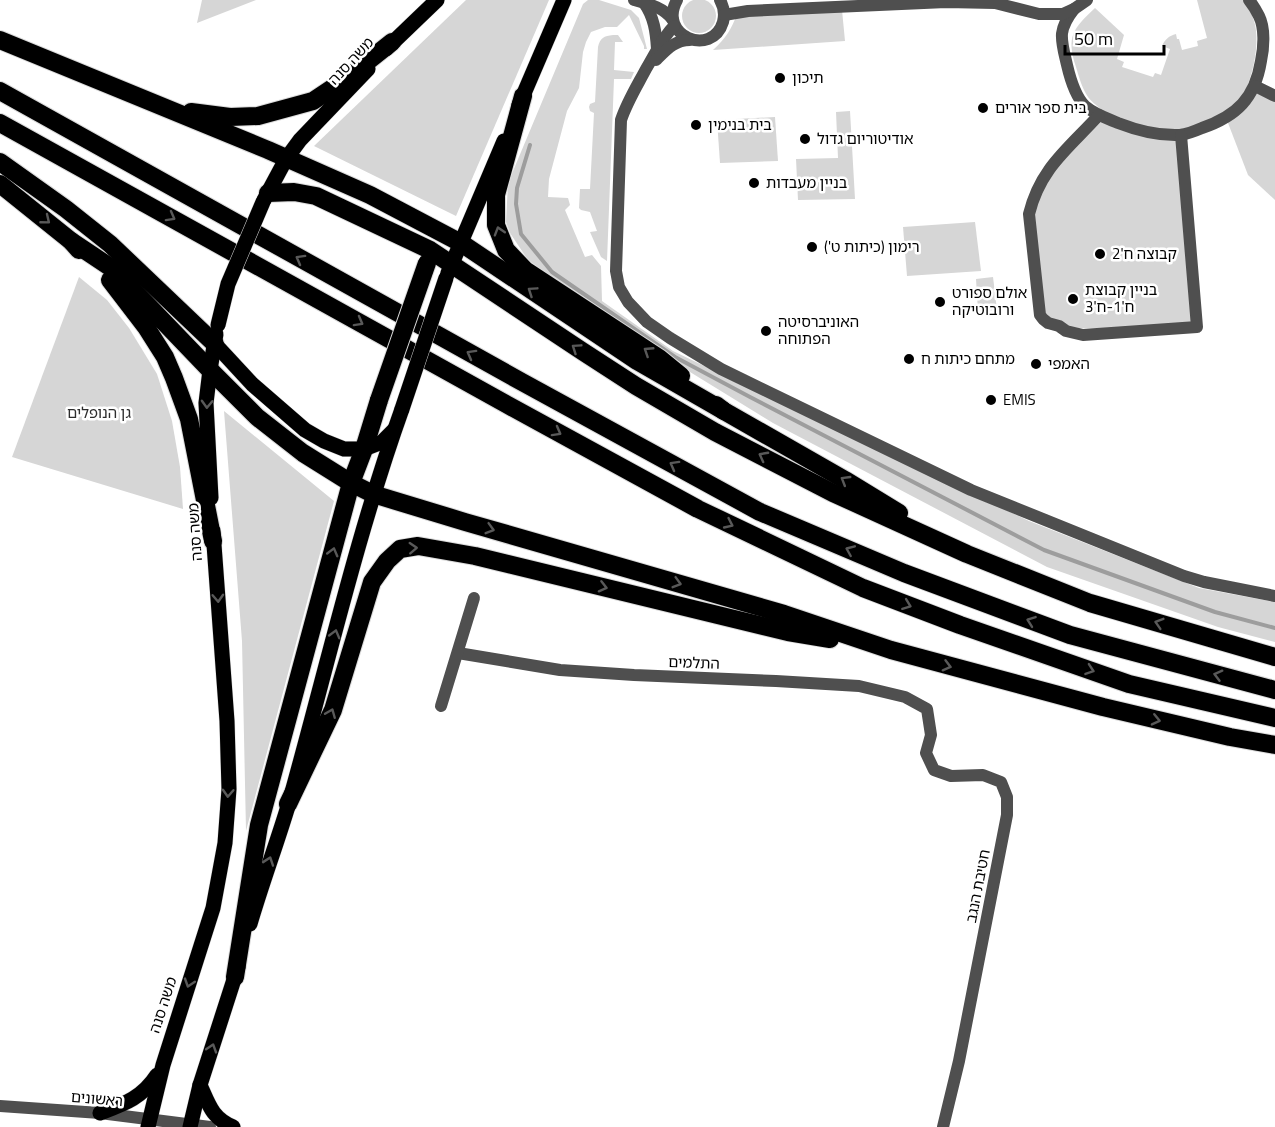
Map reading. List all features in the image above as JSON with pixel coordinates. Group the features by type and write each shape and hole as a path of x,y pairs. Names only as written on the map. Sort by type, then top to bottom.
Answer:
{"highway":[{"path":"0,40 167,108 370,195 461,243 637,361 845,480 967,554"},
{"path":"167,108 230,117 258,116 280,111 313,101 343,81 392,42"},
{"path":"0,91 760,512 904,573 1070,636 1275,690"},
{"path":"523,96 496,195 496,225 506,250 525,270 659,358 724,411"},
{"path":"0,123 698,509 863,588 960,625 1129,684 1275,718"},
{"path":"0,162 110,244 215,344"},
{"path":"0,184 71,241 113,269 257,417 303,453 373,494 784,614 891,650 1103,707 1230,737 1275,745"},
{"path":"266,198 294,192 316,196 428,257 636,386 715,432 833,493 967,554 1090,603 1275,657"},
{"path":"235,977 259,825 351,483 428,257 429,238 417,220"},
{"path":"71,241 111,281 146,327 165,357 189,419 213,541"},
{"path":"288,804 333,710 372,582 387,561 400,549 418,546 474,556 788,632 891,650"}],"main road":[{"name":"משה סנה","path":"149,1123 163,1065 213,908 225,843 229,789 227,721 213,541 206,403 218,325 228,285 266,198 286,159 306,133 392,42 437,0"},
{"path":"190,1126 200,1085 288,804 373,494 448,271 564,0"},
{"path":"215,344 252,384 305,430 344,449 364,448 382,442 395,429"},
{"path":"100,1113 138,1097 150,1087 163,1065"},
{"path":"200,1085 211,1111 223,1123 233,1127"}],"street":[{"path":"557,16 570,0"},
{"path":"676,0 672,13 674,23 646,69 621,120 616,271 619,287 628,302 647,322 721,369 971,490 1184,576 1275,596"},
{"path":"646,69 666,50 681,40 699,41 716,34 721,27 724,5 748,11 946,2 995,3 1039,14 1063,14 1087,0"},
{"path":"1074,9 1065,21 1062,33 1065,57 1073,86 1084,105 1099,115 1136,130 1181,135 1228,117 1242,105 1255,86 1259,75 1263,39 1260,17 1249,0"},
{"path":"639,2 667,12 684,36 690,40"},
{"path":"639,2 652,17 657,49"},
{"path":"1255,86 1275,96"},
{"path":"1099,115 1065,150 1045,175 1033,198 1029,214 1040,315 1048,323 1083,335 1197,327 1181,135"},
{"path":"441,706 474,598"},
{"name":"התלמים","path":"458,653 560,670 859,686 905,697 927,709"},
{"name":"חטיבת הנגב","path":"927,709 931,735 926,753 934,770 951,776 983,775 1001,782 1007,797 1005,826 959,1061 943,1127"},
{"name":"ראשונים","path":"0,1106 100,1113 149,1123 210,1127"}],"green space":[{"path":"699,-1 711,4 716,16 711,28 699,33 687,28 682,16 687,4"},
{"path":"202,0 256,0 197,23"},
{"path":"466,0 549,0 456,216 314,146"},
{"path":"588,0 599,0 631,10 639,18 647,49 644,49 629,15 617,27 605,27 591,32 583,52 579,88 567,111 549,179 548,197 568,198 570,205 565,210 585,257 592,255 601,266 602,301 673,351 1029,521 1199,588 1275,602 1275,642 1218,627 1047,567 773,423 677,364 528,260 510,233 506,222 508,183 583,4"},
{"path":"1197,0 1245,0 1253,18 1256,31 1255,57 1248,84 1236,106 1228,113 1212,120 1174,130 1148,127 1117,119 1090,100 1078,75 1072,40 1081,22 1095,8 1124,35 1117,59 1124,62 1122,67 1153,77 1155,73 1161,75 1170,49 1162,46 1169,37 1176,34 1182,50 1198,46 1197,41 1207,38"},
{"path":"842,10 845,41 713,50 728,34 737,14"},
{"path":"618,35 623,42 615,42 614,70 634,72 631,79 614,79 607,261 601,257 590,232 597,231 590,212 579,208 580,189 590,189 594,113 589,107 595,102 598,47 603,38"},
{"path":"1252,92 1275,96 1275,200 1248,175 1228,123 1228,117"},
{"path":"850,111 855,199 798,200 796,159 838,158 836,112"},
{"path":"775,117 778,161 720,163 717,120"},
{"path":"1102,121 1179,137 1196,323 1115,329 1046,327 1034,216 1035,207 1054,167"},
{"path":"975,222 981,271 907,276 903,227"},
{"name":"גן הנופלים","path":"79,277 107,300 129,328 157,374 172,421 180,467 183,509 12,457"},
{"path":"993,277 997,310 978,311 976,279"},
{"path":"224,411 334,501 246,831 242,641"}],"waterway":[{"path":"530,145 517,188 516,204 521,234 552,272 675,357 1044,550 1215,612 1275,628"}],"place":[{"name":"תיכון","path":"780,78"},
{"name":"בית ספר אורים","path":"983,108"},
{"name":"בית בנימין","path":"696,125"},
{"name":"אודיטוריום גדול","path":"805,139"},
{"name":"בניין מעבדות","path":"754,183"},
{"name":"רימון (כיתות ט')","path":"812,247"},
{"name":"קבוצה ח'2","path":"1100,254"},
{"name":"בניין קבוצת ח'1-ח'3","path":"1073,299"},
{"name":"אולם ספורט ורובוטיקה","path":"940,302"},
{"name":"האוניברסיטה הפתוחה","path":"766,331"},
{"name":"מתחם כיתות ח","path":"909,359"},
{"name":"האמפי","path":"1036,364"},
{"name":"EMIS","path":"991,400"}]}
